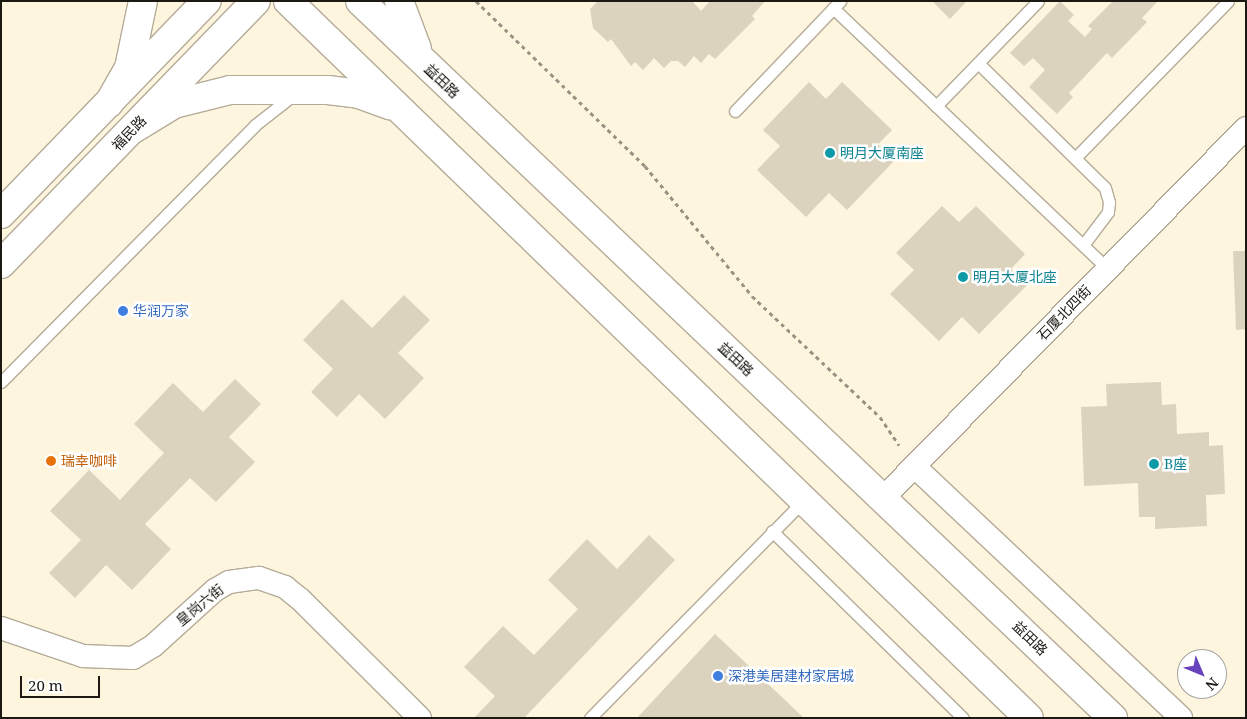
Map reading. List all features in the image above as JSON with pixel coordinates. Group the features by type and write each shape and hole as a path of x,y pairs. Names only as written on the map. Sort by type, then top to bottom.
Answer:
{"main road":[{"path":"109,103 130,62 143,1"},
{"path":"1,214 207,1"},
{"name":"福民路","path":"1,264 256,1"},
{"path":"288,1 1029,718"},
{"name":"益田路","path":"360,1 428,68 1113,718"},
{"path":"399,1 411,39 428,68"},
{"path":"133,129 160,110 210,93 267,88 313,89 364,96 401,110"}],"street":[{"name":"石厦北四街","path":"883,498 1246,128"},
{"path":"914,466 1181,718"},
{"name":"皇岗六街","path":"1,628 83,656 133,658 152,646 215,590 229,582 259,578 285,587 300,600 420,718"}],"lane":[{"path":"936,106 1038,1"},
{"path":"1075,158 1228,1"},
{"path":"734,111 836,5 936,106 1108,269"},
{"path":"978,63 1101,183 1109,202 1104,220 1083,245"},
{"path":"1,382 255,125 287,99 313,89"},
{"path":"590,718 804,500"},
{"path":"772,531 963,718"}],"path":[{"path":"476,1 646,166 752,296 880,417 914,466"}],"building":[{"path":"598,1 692,1 701,11 710,1 765,1 752,16 755,19 715,59 709,54 701,63 694,56 685,67 678,61 671,61 664,68 654,58 643,70 635,62 631,66 611,39 608,42 593,28 590,9"},
{"path":"932,1 967,1 950,19"},
{"path":"1060,1 1074,15 1068,21 1085,37 1092,29 1088,26 1113,1 1158,1 1142,18 1147,22 1112,58 1107,53 1069,93 1073,97 1057,114 1029,87 1045,70 1033,58 1024,66 1010,53"},
{"name":"明月大厦南座","path":"809,82 826,99 842,82 892,130 878,144 894,161 847,210 829,193 806,217 757,170 780,146 763,130"},
{"name":"明月大厦北座","path":"942,206 959,222 976,206 1025,254 1011,269 1027,285 979,334 962,317 939,341 890,294 914,270 896,253"},
{"path":"1233,251 1246,251 1246,329 1236,330"},
{"path":"404,295 430,320 398,353 424,378 385,419 359,394 337,417 311,392 333,369 303,340 342,299 372,328"},
{"path":"235,379 261,404 229,437 255,462 216,502 190,478 145,524 171,549 132,590 106,565 75,598 49,573 81,540 50,511 89,470 120,500 164,453 134,424 173,383 203,412"},
{"name":"B座","path":"1161,382 1162,405 1176,404 1177,434 1209,432 1209,446 1223,445 1225,494 1206,495 1207,526 1155,529 1155,517 1139,517 1138,483 1084,486 1081,407 1107,406 1106,384"},
{"path":"649,535 675,560 524,718 474,718 495,696 464,667 503,626 534,655 578,609 548,580 587,539 617,569"},
{"name":"深港美居建材家居城","path":"715,634 804,718 637,718"}],"place":[{"name":"明月大厦南座","path":"830,153"},
{"name":"明月大厦北座","path":"963,277"},
{"name":"华润万家","path":"123,311"},
{"name":"瑞幸咖啡","path":"51,461"},
{"name":"B座","path":"1154,464"},
{"name":"深港美居建材家居城","path":"718,676"}]}
